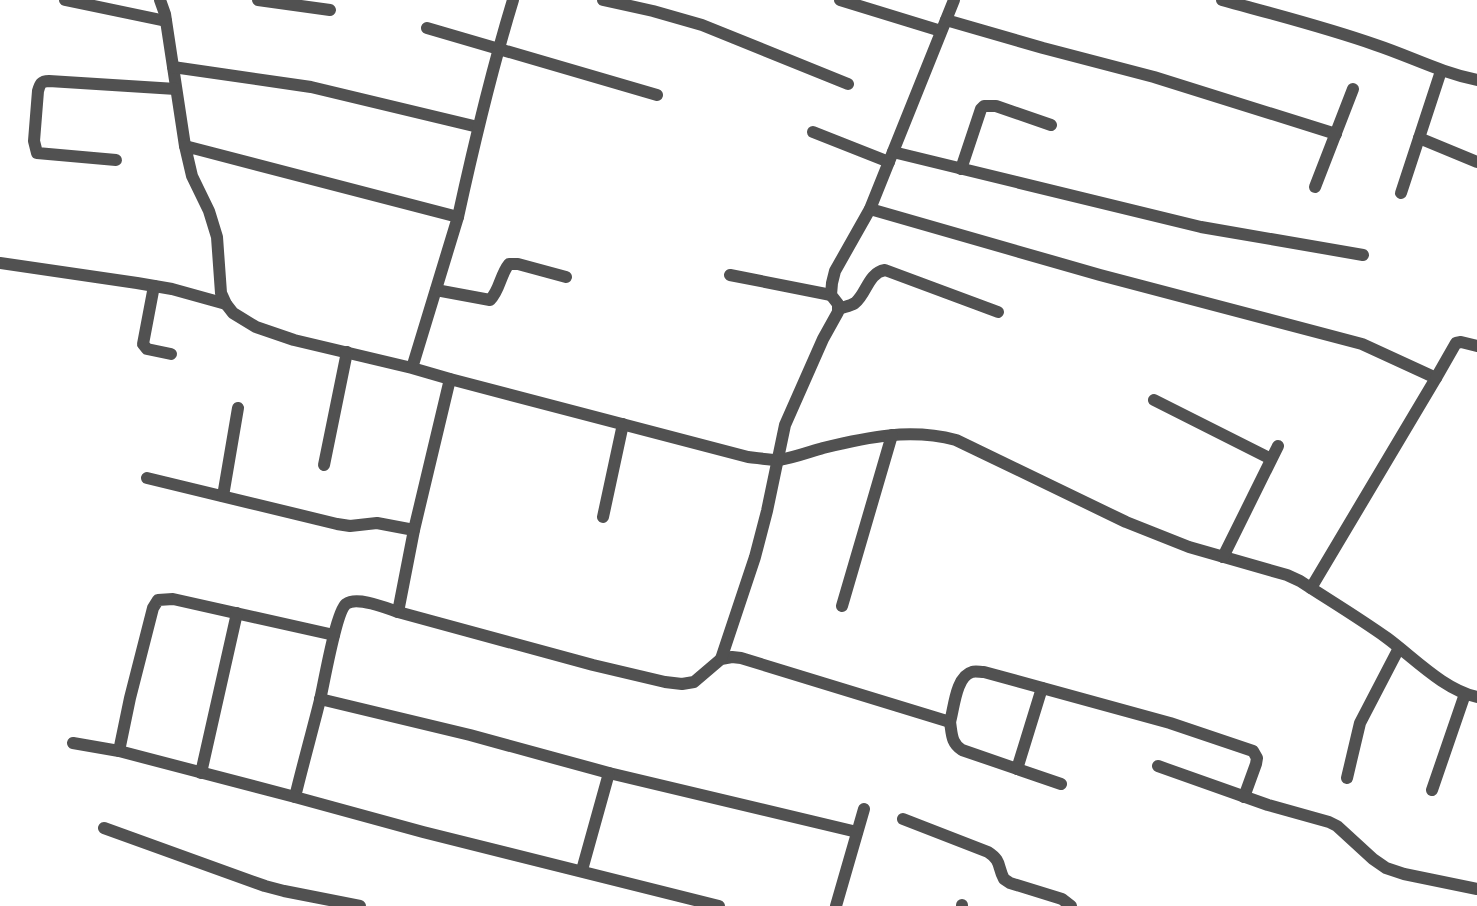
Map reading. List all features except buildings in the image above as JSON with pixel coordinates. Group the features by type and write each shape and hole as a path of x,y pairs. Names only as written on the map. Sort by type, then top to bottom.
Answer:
{"street":[{"path":"65,0 166,18"},
{"path":"160,0 166,18 185,146 192,176 209,211 217,237 221,292 226,304 233,313 256,327 294,340 412,368 748,457 778,460 844,443 916,433 937,435 956,440 1057,487 1126,522 1189,547 1287,575 1311,588 1399,648 1452,688 1471,695 1432,790"},
{"path":"166,18 167,0"},
{"path":"258,0 330,10"},
{"path":"412,368 458,217 478,126 513,0"},
{"path":"603,0 653,11 702,25 848,84"},
{"path":"840,0 1043,48 1154,77 1336,134"},
{"path":"831,295 835,270 870,209 954,0"},
{"path":"1222,0 1330,29 1378,45 1441,71 1477,80"},
{"path":"427,28 656,95"},
{"path":"173,67 310,87 478,126"},
{"path":"1400,192 1441,71"},
{"path":"116,160 37,153 34,142 40,84 43,81 49,81 176,89"},
{"path":"1315,187 1353,89"},
{"path":"961,168 981,109 984,106 996,106 1051,126"},
{"path":"813,132 891,157 961,168 1201,227 1363,256"},
{"path":"1419,138 1477,162"},
{"path":"185,146 458,217"},
{"path":"870,209 1100,275 1362,344 1436,378"},
{"path":"0,263 172,289 226,304"},
{"path":"436,290 490,300 495,295 504,270 509,264 518,264 566,277"},
{"path":"721,659 755,557 785,425 823,339 839,309 856,301 874,275 885,270 998,312"},
{"path":"730,275 831,295 838,304 839,309"},
{"path":"154,286 143,344 147,348 171,354"},
{"path":"1311,588 1456,343 1460,342 1477,346"},
{"path":"324,465 347,352"},
{"path":"398,612 414,530 450,379"},
{"path":"1154,400 1271,460"},
{"path":"223,496 238,408"},
{"path":"603,516 623,424"},
{"path":"842,606 892,435"},
{"path":"1223,557 1278,446"},
{"path":"147,478 337,524 350,526 377,523 414,530"},
{"path":"119,751 130,698 153,608 158,600 173,599 334,635"},
{"path":"295,797 334,635 343,608 348,603 358,601 593,665 665,682 682,684 694,682 721,659 726,657 741,658 950,722"},
{"path":"201,773 237,613"},
{"path":"1347,778 1360,723 1399,648"},
{"path":"1061,784 955,746 952,740 950,722 960,682 964,675 972,672 984,672 1170,723 1253,751 1257,758 1256,764 1244,797"},
{"path":"1017,769 1042,688"},
{"path":"320,699 470,735 609,773 857,832"},
{"path":"73,744 119,751 423,832 582,870 719,906"},
{"path":"1158,766 1244,797 1329,822 1337,826 1373,859 1386,868 1404,874 1477,888"},
{"path":"582,870 609,773"},
{"path":"836,906 864,808"},
{"path":"903,819 988,852 995,856 999,862 1004,879 1010,883 1062,899 1071,906"},
{"path":"104,828 257,883 284,891 360,906"}]}
